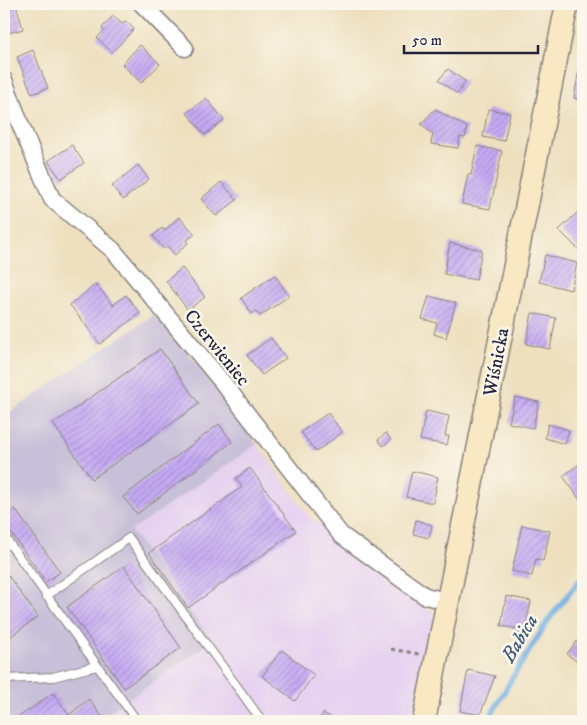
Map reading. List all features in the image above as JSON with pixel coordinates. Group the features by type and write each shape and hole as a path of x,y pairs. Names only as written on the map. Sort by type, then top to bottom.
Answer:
{"main road":[{"name":"Wiśnicka","path":"424,721 567,4"}],"street":[{"path":"142,4 185,48"},
{"name":"Czerwieniec","path":"4,80 52,199 113,250 223,383 341,535 425,596 447,601"}],"lane":[{"path":"4,536 136,721"},
{"path":"46,596 129,538 262,721"},
{"path":"4,679 54,677 96,666"}],"path":[{"path":"391,649 424,656"}],"shaded area":[{"path":"158,312 257,444 131,531 212,641 107,714 112,721 4,721 4,416"},
{"path":"257,444 310,517 435,614 436,633 413,721 112,721 107,714 212,641 131,531"}],"building":[{"path":"16,4 23,29 6,34 4,5"},
{"path":"113,16 122,24 126,21 134,29 112,52 97,38 104,31 102,28"},
{"path":"140,45 160,64 141,83 122,64"},
{"path":"33,50 48,88 32,94 17,57"},
{"path":"448,69 466,82 457,94 439,80"},
{"path":"579,70 583,71 583,100 574,98"},
{"path":"206,98 224,120 205,135 187,113"},
{"path":"435,109 467,127 465,138 460,137 458,148 431,144 433,133 421,124"},
{"path":"488,109 510,113 504,141 483,137"},
{"path":"72,145 84,163 61,179 48,161"},
{"path":"477,146 502,151 490,209 462,204 468,174 471,175"},
{"path":"138,165 149,179 123,200 112,186"},
{"path":"221,182 237,200 216,216 201,199"},
{"path":"577,213 583,219 583,250 581,252 559,230"},
{"path":"179,217 195,234 186,241 188,243 175,255 167,246 164,249 153,236 162,228 164,231"},
{"path":"450,243 482,250 476,280 444,274"},
{"path":"545,255 577,263 571,290 539,282"},
{"path":"182,268 205,297 188,310 166,281"},
{"path":"275,275 289,296 260,316 256,311 252,314 241,298"},
{"path":"96,284 113,305 126,295 140,313 100,344 70,305"},
{"path":"429,296 456,303 446,338 434,334 437,323 422,319"},
{"path":"532,313 556,318 550,349 526,344"},
{"path":"271,338 286,358 262,375 247,355"},
{"path":"160,349 199,404 92,479 53,424"},
{"path":"515,397 539,402 533,428 509,423"},
{"path":"426,411 449,416 445,436 449,436 447,445 420,440"},
{"path":"328,413 342,432 316,452 301,432"},
{"path":"219,424 232,442 137,514 123,497"},
{"path":"548,424 569,430 565,444 545,438"},
{"path":"386,433 391,440 383,446 378,440"},
{"path":"578,465 583,472 583,504 563,476"},
{"path":"250,468 296,531 188,608 149,553 242,487 236,478"},
{"path":"412,471 438,477 433,503 406,497"},
{"path":"15,509 60,572 46,582 4,523 4,517"},
{"path":"416,520 432,525 429,538 413,534"},
{"path":"522,525 550,531 543,561 536,559 532,576 512,571"},
{"path":"124,566 181,648 124,688 67,607"},
{"path":"4,570 38,617 4,641"},
{"path":"506,596 531,601 524,635 518,633 519,629 501,626"},
{"path":"581,636 583,637 583,659 580,664 567,654"},
{"path":"282,650 314,675 295,701 262,676"},
{"path":"468,670 495,676 480,715 460,711"},
{"path":"53,693 69,715 89,699 105,721 13,721"},
{"path":"323,713 338,721 318,721"}],"waterway":[{"name":"Babica","path":"488,721 549,619 583,576"}]}
